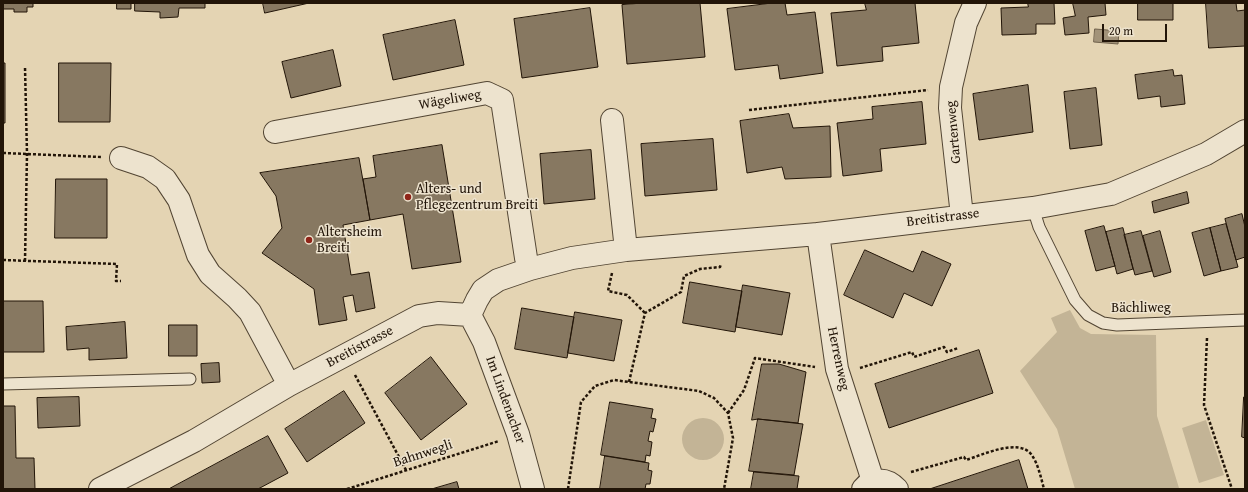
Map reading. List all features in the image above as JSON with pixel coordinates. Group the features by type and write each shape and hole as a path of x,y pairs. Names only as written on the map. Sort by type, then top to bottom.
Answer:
{"street":[{"name":"Gartenweg","path":"962,216 950,108 951,87 966,23 975,3"},
{"name":"Wägeliweg","path":"276,132 486,93 502,100 526,258 530,269"},
{"path":"612,120 622,250"},
{"name":"Breitistrasse","path":"100,489 194,441 289,385 419,316 438,313 470,315 483,290 498,280 530,269 572,258 622,250 818,234 1033,208 1111,194 1206,154 1245,131"},
{"path":"121,158 148,167 165,179 179,200 198,255 210,274 250,312 289,385"},
{"name":"Herrenweg","path":"818,234 837,369 880,485"},
{"name":"Im Lindenacher","path":"470,315 484,342 518,434 533,489"}],"lane":[{"name":"Bächliweg","path":"1033,208 1039,227 1075,300 1088,315 1103,323 1117,325 1245,320"},
{"path":"3,384 190,379"}],"path":[{"path":"25,68 27,154 25,260"},
{"path":"750,110 951,87"},
{"path":"3,153 121,158"},
{"path":"622,250 608,291 627,295 645,313"},
{"path":"3,260 117,264 116,281 121,281"},
{"path":"629,382 645,313 681,292 684,276 700,269 720,267 721,260"},
{"path":"1208,322 1204,404 1232,489"},
{"path":"728,413 744,390 755,358 852,370 912,352 914,357 944,347 947,352 958,348"},
{"path":"344,355 406,470"},
{"path":"568,489 581,402 595,386 614,380 699,391 714,398 728,413 733,438 724,489"},
{"name":"Bahnwegli","path":"347,489 505,438"},
{"path":"880,485 904,474 964,456 966,460 1010,447 1020,448 1030,453 1036,463 1044,489"}],"shaded area":[{"path":"1095,29 1119,31 1118,44 1094,42"},
{"path":"1070,310 1080,328 1091,334 1156,335 1157,416 1179,488 1075,489 1057,429 1020,371 1057,332 1051,318"},
{"path":"699,418 707,418 718,424 724,435 724,443 718,454 707,460 699,460 688,454 682,443 682,435 688,424"},
{"path":"1206,420 1224,475 1199,483 1182,428"}],"building":[{"path":"3,3 33,3 33,7 27,7 27,12 14,12 14,9 3,9"},
{"path":"117,3 131,3 131,9 117,9"},
{"path":"135,3 205,3 205,8 179,8 178,17 160,18 160,12 135,11"},
{"path":"263,3 309,3 265,13"},
{"path":"643,3 700,3 705,57 627,64 622,5"},
{"path":"772,3 785,3 787,15 815,12 823,73 780,79 778,65 735,70 727,9"},
{"path":"865,3 915,3 919,43 882,47 883,61 837,66 831,13 866,10"},
{"path":"1028,3 1054,3 1055,24 1036,24 1036,34 1002,35 1001,8 1028,7"},
{"path":"1073,3 1105,3 1106,15 1088,17 1089,33 1065,35 1063,18 1075,16"},
{"path":"1138,3 1173,3 1173,20 1138,20"},
{"path":"1206,3 1236,3 1237,11 1245,10 1245,46 1209,48"},
{"path":"590,8 598,67 522,78 514,19"},
{"path":"455,20 464,65 393,80 383,35"},
{"path":"333,50 341,86 291,98 282,62"},
{"path":"3,63 5,63 5,123 3,123"},
{"path":"59,63 111,63 110,122 59,122"},
{"path":"1173,70 1174,76 1182,75 1185,104 1161,107 1160,96 1138,99 1135,75"},
{"path":"1028,85 1033,132 979,140 973,94"},
{"path":"1096,88 1102,145 1070,149 1064,92"},
{"path":"922,102 926,144 880,149 882,171 843,176 837,123 873,119 872,107"},
{"path":"789,114 793,128 830,126 831,177 785,179 782,167 747,173 740,121"},
{"path":"713,139 717,190 645,196 641,144"},
{"name":"Alters- und Pflegezentrum Breiti","path":"442,145 461,262 412,269 403,214 370,220 363,179 376,177 373,156"},
{"path":"591,150 595,199 544,204 540,154"},
{"name":"Altersheim Breiti","path":"359,158 370,220 343,225 351,275 369,272 375,308 356,312 353,295 343,297 347,320 319,325 314,289 262,253 282,228 276,196 260,173"},
{"path":"56,179 107,179 107,238 55,238"},
{"path":"1187,192 1189,203 1154,213 1152,202"},
{"path":"1242,214 1245,227 1245,257 1236,260 1225,219"},
{"path":"1226,224 1238,267 1221,271 1210,228"},
{"path":"1104,226 1115,266 1096,271 1085,231"},
{"path":"1123,228 1133,269 1117,274 1106,232"},
{"path":"1210,228 1221,271 1204,276 1192,233"},
{"path":"1141,231 1152,271 1135,275 1124,235"},
{"path":"1160,231 1171,272 1154,277 1143,236"},
{"path":"865,250 913,272 922,251 951,264 932,306 904,293 893,318 844,295"},
{"path":"690,282 742,291 735,332 683,323"},
{"path":"743,285 790,293 782,335 736,327"},
{"path":"3,301 43,301 44,352 3,352"},
{"path":"522,308 574,317 567,358 515,349"},
{"path":"575,312 622,320 614,361 568,353"},
{"path":"125,322 127,358 89,360 89,348 67,350 66,327"},
{"path":"169,325 197,325 197,356 169,356"},
{"path":"979,350 993,393 889,428 875,384"},
{"path":"431,357 467,404 421,440 385,393"},
{"path":"219,363 220,382 202,383 201,364"},
{"path":"762,364 779,364 806,372 798,423 758,419 752,420"},
{"path":"344,391 365,423 307,462 285,429"},
{"path":"79,397 80,426 38,428 37,398"},
{"path":"1245,397 1245,438 1242,437"},
{"path":"610,402 653,409 651,418 656,419 653,432 650,431 648,441 652,442 650,456 646,455 645,462 601,455"},
{"path":"3,406 15,406 16,458 34,458 35,489 3,489"},
{"path":"758,419 803,424 794,475 749,471"},
{"path":"268,436 288,473 258,489 169,489"},
{"path":"605,456 649,463 648,470 652,471 650,484 646,484 645,489 600,489"},
{"path":"1019,460 1028,489 930,489"},
{"path":"754,472 799,476 797,489 751,489"},
{"path":"457,482 459,489 432,489"}],"place":[{"name":"Alters- und Pflegezentrum Breiti","path":"408,197"},
{"name":"Altersheim Breiti","path":"309,240"}]}
